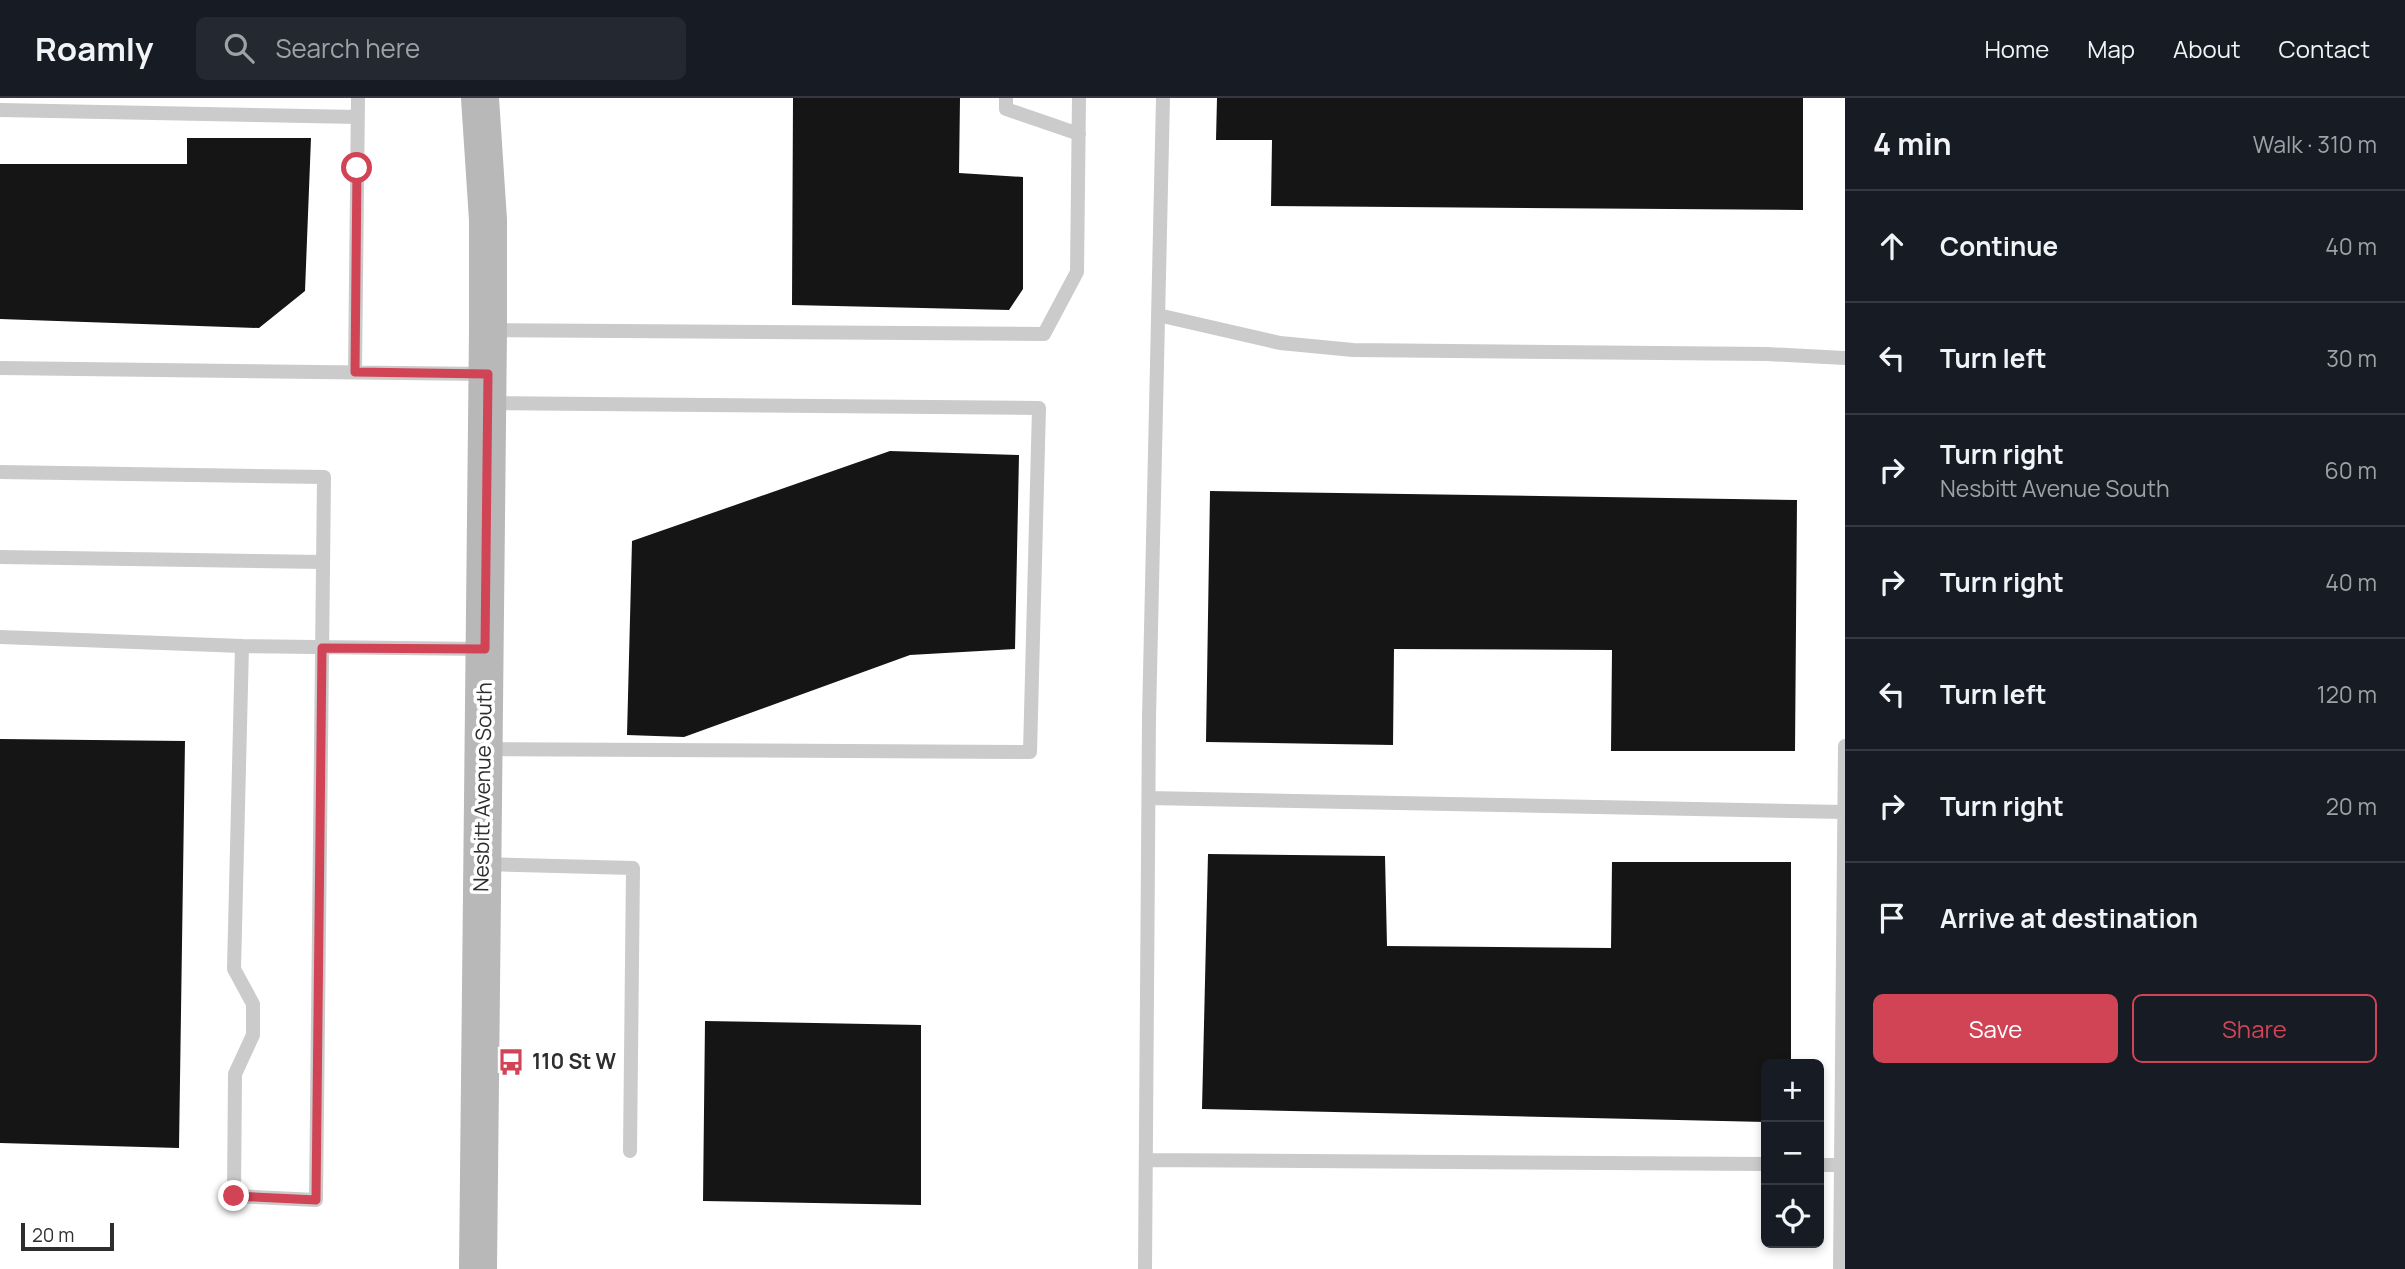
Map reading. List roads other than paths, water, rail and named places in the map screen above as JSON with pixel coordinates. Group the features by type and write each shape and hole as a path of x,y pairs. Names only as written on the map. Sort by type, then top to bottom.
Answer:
{"street":[{"name":"Nesbitt Avenue South","path":"478,1269 488,388 488,220 480,98"},
{"name":"Nesbitt Avenue South","path":"488,220 496,98"}],"lane":[{"path":"355,372 358,98"},
{"path":"1006,98 1006,109 1079,134"},
{"path":"488,330 1044,334 1077,272 1079,98"},
{"path":"1145,1269 1149,798 1163,98"},
{"path":"0,110 358,117"},
{"path":"1158,315 1280,343 1353,350 1767,354 1845,358"},
{"path":"0,368 355,372 488,388 1039,408 1030,752 483,749"},
{"path":"0,472 324,477 316,1200 234,1196 235,1074 253,1035 253,1004 234,969 242,646"},
{"path":"0,557 323,562"},
{"path":"0,637 322,648 485,649"},
{"path":"1840,1269 1845,746"},
{"path":"1149,798 1844,811"},
{"path":"482,864 633,868 630,1152"},
{"path":"1146,1160 1761,1164"},
{"path":"1824,1165 1840,1165"}],"place":[{"name":"110 St W","path":"511,1062"}]}
